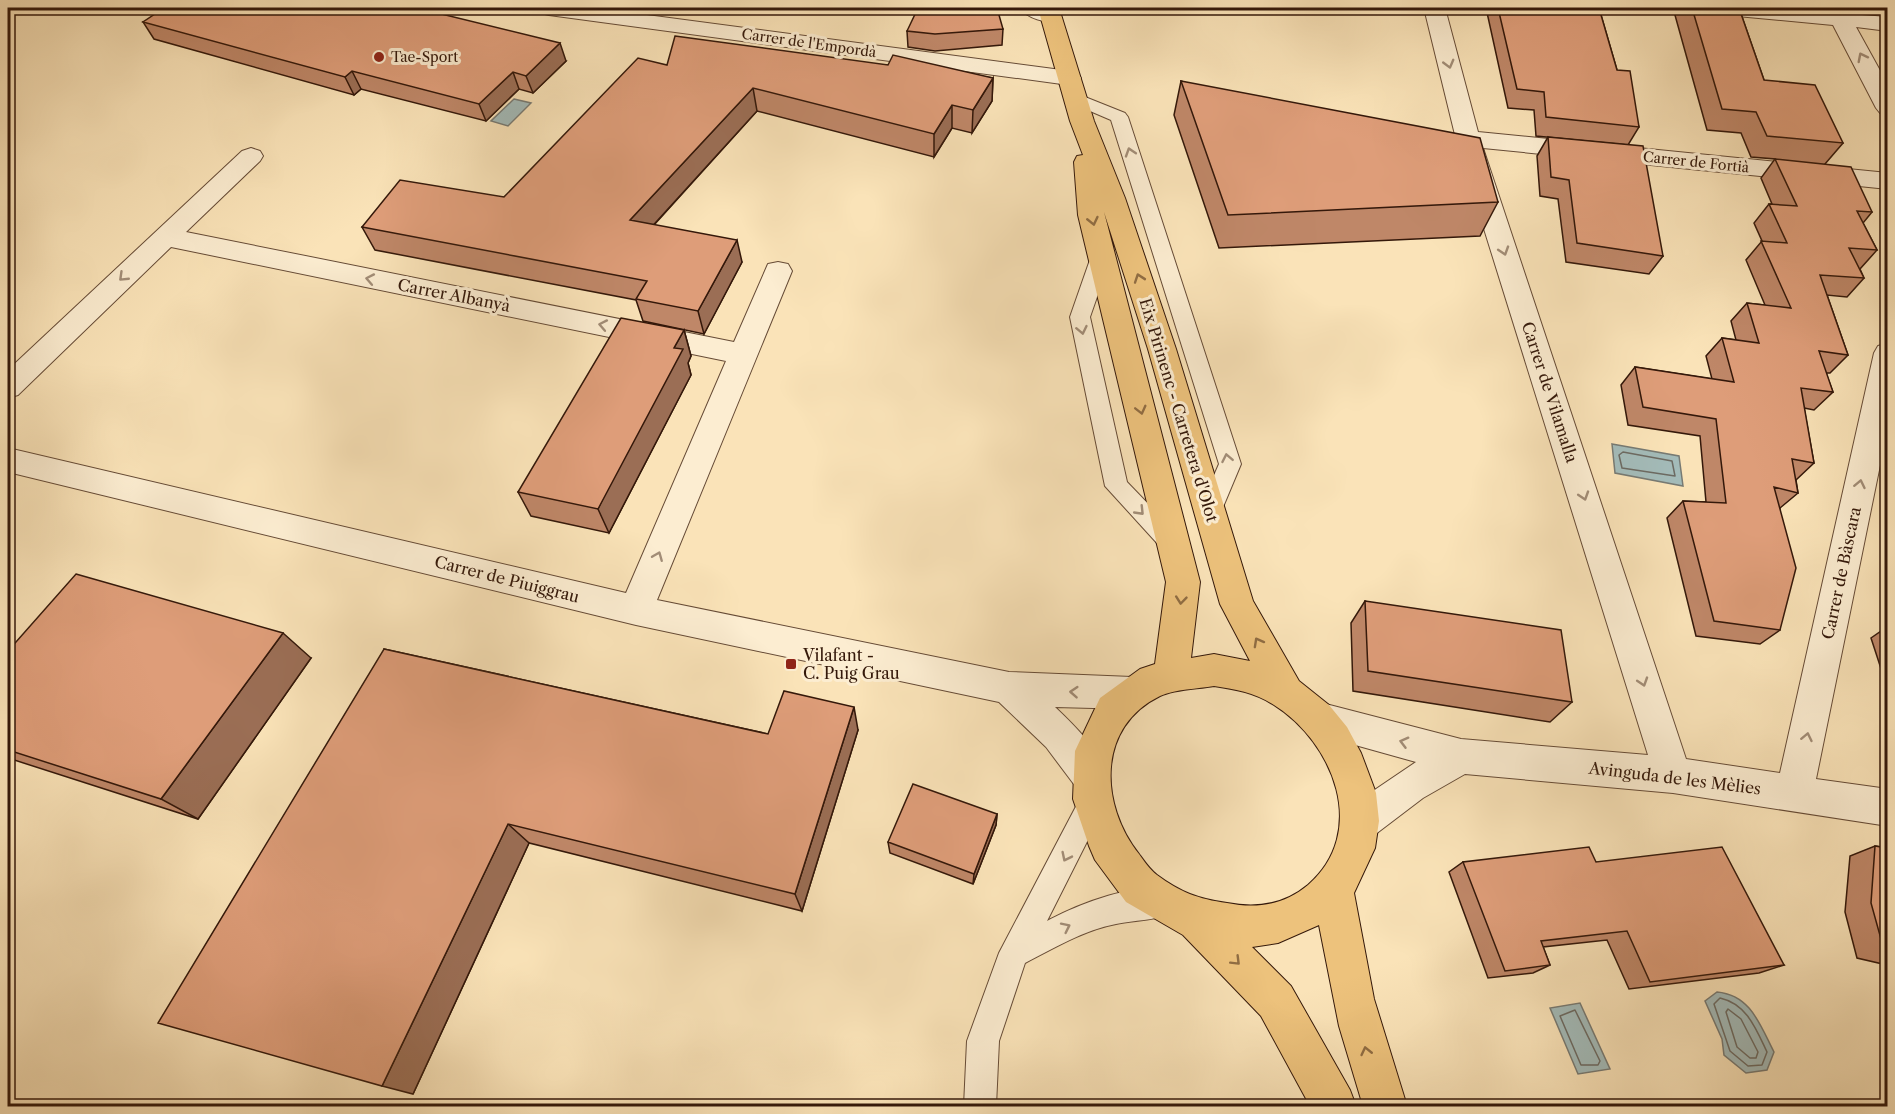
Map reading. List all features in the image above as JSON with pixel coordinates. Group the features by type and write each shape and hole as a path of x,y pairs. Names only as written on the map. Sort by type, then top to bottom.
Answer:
{"main road":[{"name":"Eix Pirinenc - Carretera d'Olot","path":"1043,10 1112,198 1155,327 1237,604 1286,693"},
{"name":"Eix Pirinenc - Carretera d'Olot","path":"1075,99 1091,215 1183,582 1171,675"},
{"path":"1178,911 1221,926 1247,927 1272,924 1296,916 1316,904 1333,889 1352,858 1359,823 1357,791 1347,760 1318,719 1286,693 1258,679 1229,672 1199,670 1154,680 1132,693 1107,720 1098,736 1091,789 1096,823 1115,859 1143,890 1178,911 1276,1001 1334,1107"},
{"path":"1333,889 1342,949 1363,1040 1385,1107"}],"street":[{"name":"Carrer de l'Empordà","path":"549,8 1075,99"},
{"name":"Carrer de Vilamalla","path":"1434,8 1468,139 1673,775"},
{"path":"1726,8 1839,13 1887,24"},
{"path":"1839,13 1887,108"},
{"name":"Carrer de Fortià","path":"1468,139 1887,181"},
{"path":"8,387 251,156"},
{"name":"Carrer Albanyà","path":"165,237 742,354"},
{"path":"636,610 778,271"},
{"name":"Carrer de Bàscara","path":"1794,794 1887,352"},
{"name":"Carrer de Piuiggrau","path":"8,460 636,610 1009,688 1132,693"},
{"path":"1009,688 1059,735 1091,789"},
{"name":"Avinguda de les Mèlies","path":"1318,719 1461,756 1673,775 1887,808"},
{"path":"1359,823 1410,785 1461,756"}],"lane":[{"path":"1102,254 1080,317 1116,486 1174,546"},
{"path":"980,1107 983,1041 1014,953 1091,789"},
{"path":"1014,953 1087,918 1115,909 1178,911"}],"water":[{"path":"514,99 531,103 508,126 491,121"},
{"path":"1612,444 1679,456 1683,486 1615,473"},
{"path":"1717,992 1729,994 1738,999 1746,1005 1759,1022 1774,1052 1767,1070 1746,1073 1724,1055 1722,1039 1705,1001"},
{"path":"1580,1003 1610,1069 1578,1074 1550,1008"}],"building":[{"path":"164,8 417,8 560,43 526,76 513,72 479,104 352,71 345,77 143,22"},
{"path":"918,8 997,8 1003,29 935,34 907,31"},
{"path":"1498,8 1599,8 1617,70 1630,71 1639,127 1546,117 1544,92 1517,89"},
{"path":"1692,8 1739,8 1764,80 1815,85 1843,143 1767,136 1756,112 1722,109"},
{"path":"675,36 888,65 893,55 993,78 973,110 952,105 934,134 753,88 630,220 737,240 698,311 636,299 647,281 362,227 400,180 504,197 638,58 667,65"},
{"path":"1181,81 1480,138 1498,202 1228,215"},
{"path":"1548,137 1643,146 1663,256 1577,243 1569,180 1551,177"},
{"path":"1775,159 1851,167 1872,212 1857,211 1877,250 1849,248 1864,278 1820,275 1848,355 1819,351 1833,392 1801,388 1814,463 1792,459 1798,493 1774,487 1796,568 1780,630 1714,621 1683,501 1726,503 1716,419 1643,407 1635,367 1734,382 1722,338 1759,343 1747,303 1791,308 1761,241 1787,243 1769,204 1797,206"},
{"path":"621,318 684,330 674,348 683,349 598,509 518,492"},
{"path":"76,574 283,633 161,799 8,750 8,651"},
{"path":"1365,601 1561,630 1572,702 1368,671"},
{"path":"384,649 768,734 784,691 854,707 795,894 508,824 382,1086 158,1023"},
{"path":"913,784 997,814 974,874 888,842"},
{"path":"1875,846 1887,848 1887,951 1884,950 1871,903"},
{"path":"1589,847 1596,862 1722,847 1784,965 1650,982 1627,931 1541,941 1550,965 1505,971 1463,862"}],"place":[{"name":"Tae-Sport","path":"379,57"},
{"name":"Vilafant - C. Puig Grau","path":"791,664"}]}
